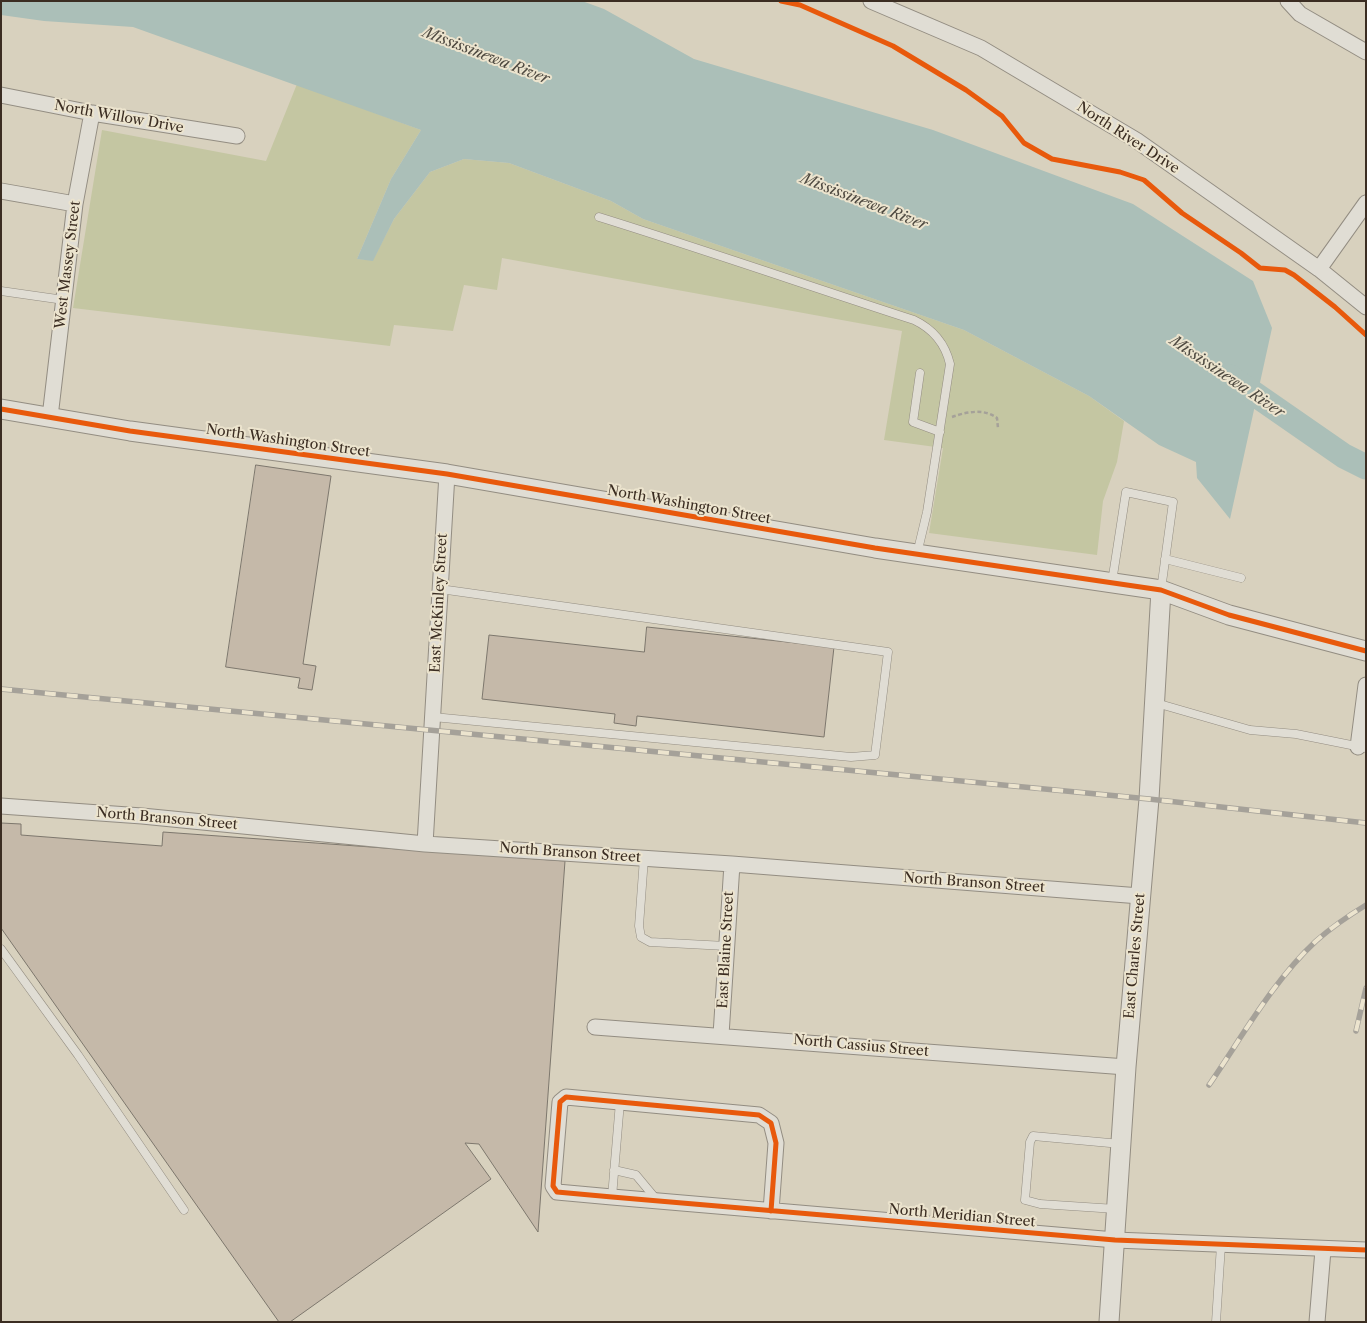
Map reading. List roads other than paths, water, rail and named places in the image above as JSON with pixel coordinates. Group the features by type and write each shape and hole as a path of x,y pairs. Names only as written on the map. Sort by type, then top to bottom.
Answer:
{"street":[{"name":"North River Drive","path":"871,1 981,48 1136,140 1319,269 1366,308"},
{"path":"1288,1 1300,14 1366,52"},
{"name":"North Willow Drive","path":"1,95 92,113 237,136"},
{"name":"West Massey Street","path":"50,418 75,204 92,113"},
{"path":"1,191 75,204"},
{"path":"1319,269 1366,203"},
{"name":"North Washington Street","path":"1,409 130,431 447,474 917,554 1161,590 1229,614 1366,650"},
{"name":"East McKinley Street","path":"425,844 447,474"},
{"name":"East Charles Street","path":"1110,1322 1126,1067 1149,799 1161,590"},
{"path":"1362,747 1366,685"},
{"name":"North Branson Street","path":"1,806 142,816 425,844 732,864 1140,896"},
{"name":"East Blaine Street","path":"721,1035 732,864"},
{"name":"North Cassius Street","path":"595,1027 1126,1067"},
{"name":"North Meridian Street","path":"620,1102 566,1097 560,1102 553,1186 557,1192 1115,1240 1323,1250 1366,1250"},
{"path":"620,1102 758,1115 771,1124 776,1143 771,1211"},
{"path":"1317,1322 1323,1250"}],"lane":[{"path":"599,217 702,249 738,264 924,325 937,336 947,352 950,364 927,512 917,554"},
{"path":"1,291 64,300"},
{"path":"920,373 913,422 940,432"},
{"path":"1112,583 1126,492 1173,502 1161,590"},
{"path":"1165,559 1240,578"},
{"path":"432,724 851,757 875,755 888,652 440,589"},
{"path":"1154,703 1250,730 1296,734 1362,747"},
{"path":"644,858 639,926 641,937 650,942 726,946"},
{"path":"1,949 78,1055 184,1210"},
{"path":"612,1197 620,1102"},
{"path":"1117,1209 1040,1204 1025,1200 1030,1142 1033,1136 1121,1144"},
{"path":"614,1170 636,1175 657,1201"},
{"path":"1216,1322 1221,1245"}],"water":[{"path":"1,1 582,1 604,9 694,59 933,130 1133,204 1253,281 1272,328 1230,519 1197,478 1196,462 1159,445 1089,396 964,330 643,219 611,201 509,163 464,159 430,172 394,219 373,261 357,259 391,179 421,130 133,27 44,21 1,15"}],"waterway":[{"name":"Mississinewa River","path":"1230,377 1344,456 1366,467"}],"railway":[{"path":"1,689 1149,799 1366,823"},
{"path":"1209,1085 1272,991 1300,957 1328,931 1366,905"},
{"path":"1356,1031 1366,988"}]}
